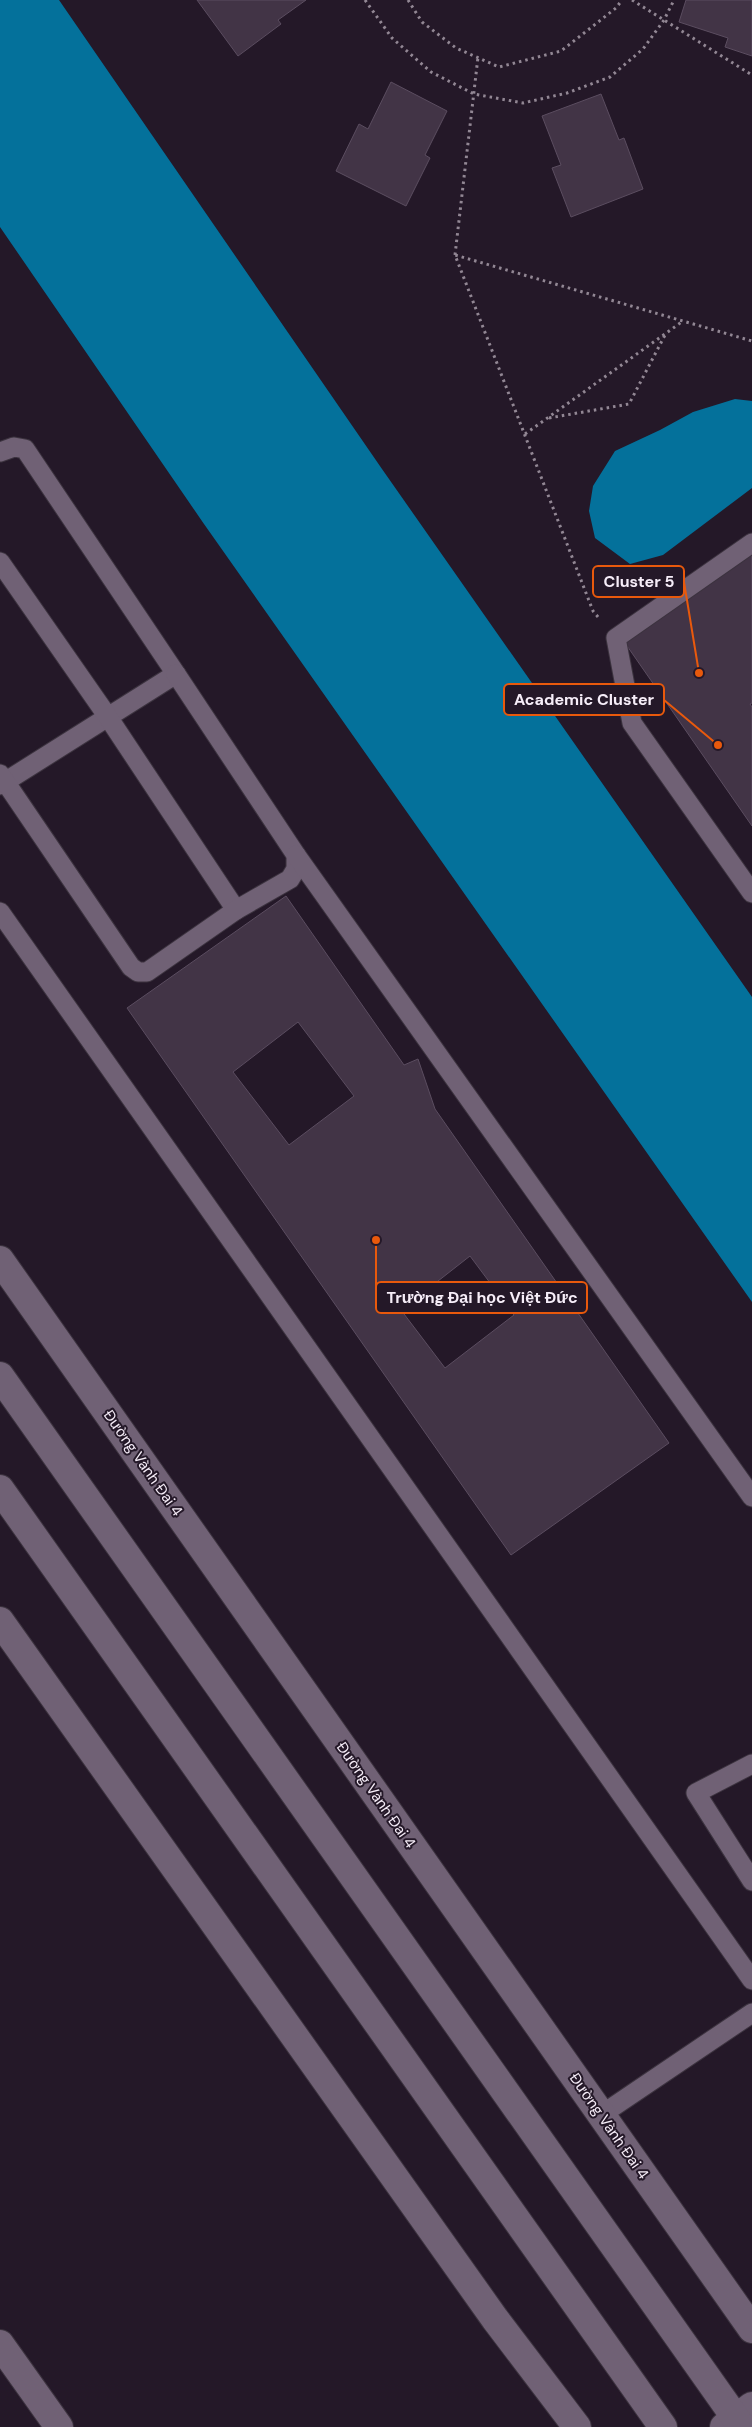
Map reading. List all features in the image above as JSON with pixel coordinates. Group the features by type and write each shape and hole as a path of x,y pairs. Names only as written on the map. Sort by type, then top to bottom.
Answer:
{"main road":[{"name":"Đường Vành Đai 4","path":"0,1260 752,2329"},
{"path":"0,1376 739,2419"},
{"path":"0,1489 663,2427"},
{"path":"0,1621 495,2319 577,2427"},
{"path":"0,2344 59,2427"}],"lane":[{"path":"0,452 14,447 25,448 296,856 752,1498"},
{"path":"752,543 616,638 632,723 752,893"},
{"path":"0,562 108,717 236,910"},
{"path":"176,674 2,780 131,966 138,972 147,972 236,910 290,879 296,869 296,856"},
{"path":"0,912 752,1980"},
{"path":"752,1764 696,1793 752,1881"},
{"path":"601,2115 752,2013"}],"path":[{"path":"365,0 392,38 431,72 474,94 523,103 567,93 610,78 643,49 664,20 674,0"},
{"path":"408,0 422,22 456,48 499,67 561,51 616,8 622,0"},
{"path":"632,0 752,75"},
{"path":"478,57 455,255 593,611 616,638"},
{"path":"455,255 752,341"},
{"path":"525,434 683,321"},
{"path":"546,418 629,404 666,333"}],"water":[{"path":"0,0 59,0 382,469 752,997 752,1302 204,524 0,227"},
{"path":"735,399 752,401 752,488 663,555 630,564 595,538 589,511 593,486 615,451 693,412"}],"building":[{"path":"197,0 306,0 278,20 281,24 238,56"},
{"path":"686,0 752,0 752,56 725,47 728,38 679,22"},
{"path":"391,82 447,111 425,155 430,158 406,206 336,171 359,124 368,129"},
{"path":"601,94 619,140 624,138 643,189 571,217 552,168 561,165 542,116"},
{"path":"752,553 752,703 750,704 752,707 752,826 625,643"},
{"path":"286,896 404,1065 418,1059 435,1109 669,1443 511,1555 127,1008","holes":["298,1022 354,1096 289,1145 233,1072","470,1256 514,1315 445,1368 401,1310"]}],"place":[{"name":"Cluster 5","path":"699,673"},
{"name":"Academic Cluster","path":"718,745"},
{"name":"Trường Đại học Việt Đức","path":"376,1240"}]}
